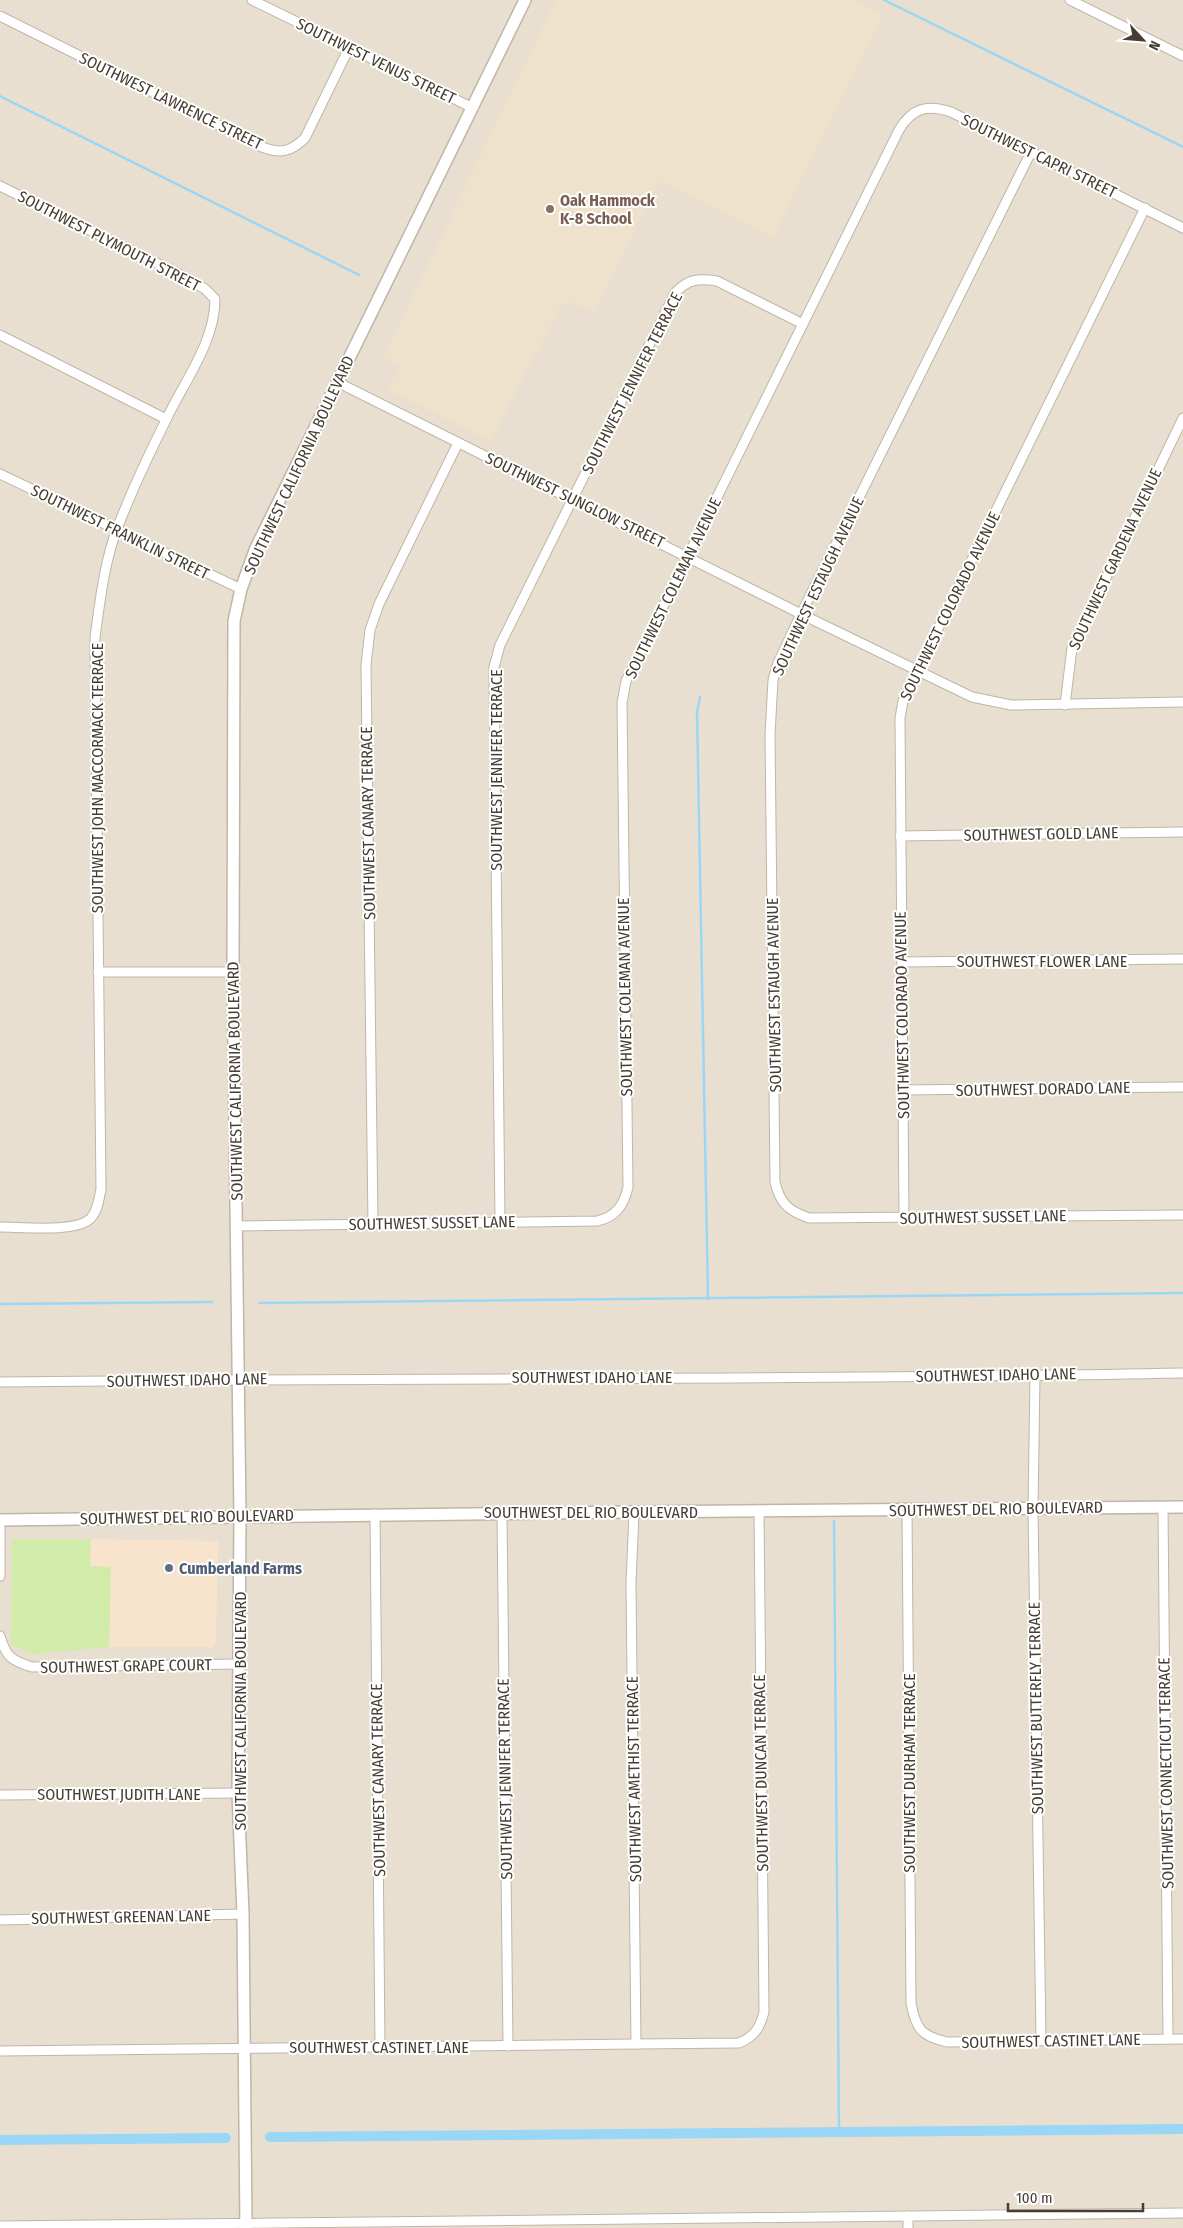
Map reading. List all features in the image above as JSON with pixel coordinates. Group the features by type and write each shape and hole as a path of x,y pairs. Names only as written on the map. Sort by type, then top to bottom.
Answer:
{"street":[{"name":"SOUTHWEST VENUS STREET","path":"252,0 473,108"},
{"name":"SOUTHWEST CALIFORNIA BOULEVARD","path":"246,2225 243,1914 238,1793 240,1516 233,972 234,621 241,589 256,548 525,0"},
{"path":"1070,0 1183,56"},
{"name":"SOUTHWEST LAWRENCE STREET","path":"0,16 253,143 276,152 293,148 305,138 349,48"},
{"name":"SOUTHWEST CAPRI STREET","path":"899,130 913,112 925,107 936,108 1031,152 1183,228"},
{"name":"SOUTHWEST COLEMAN AVENUE","path":"621,1206 628,1187 622,703 630,672 899,130"},
{"name":"SOUTHWEST ESTAUGH AVENUE","path":"785,1207 778,1195 776,1182 771,703 778,663 1031,152"},
{"name":"SOUTHWEST PLYMOUTH STREET","path":"0,186 181,276 205,289 215,299"},
{"name":"SOUTHWEST COLORADO AVENUE","path":"904,1218 900,836 901,708 917,671 1146,208"},
{"name":"SOUTHWEST JENNIFER TERRACE","path":"500,1222 494,667 500,645 675,293 691,280 702,278 716,282 803,324"},
{"name":"SOUTHWEST JOHN MACCORMACK TERRACE","path":"0,1227 76,1226 90,1219 97,1207 101,1189 96,637 103,584 116,530 166,419 208,339 215,318 215,299"},
{"path":"0,335 166,419"},
{"name":"SOUTHWEST SUNGLOW STREET","path":"337,382 801,614 972,697 1011,705 1183,702"},
{"name":"SOUTHWEST GARDENA AVENUE","path":"1065,705 1072,648 1183,418"},
{"name":"SOUTHWEST CANARY TERRACE","path":"373,1224 366,665 370,630 379,604 458,443"},
{"name":"SOUTHWEST FRANKLIN STREET","path":"1,476 241,589"},
{"name":"SOUTHWEST GOLD LANE","path":"900,836 1183,832"},
{"name":"SOUTHWEST FLOWER LANE","path":"902,962 1183,959"},
{"path":"98,972 233,972"},
{"name":"SOUTHWEST DORADO LANE","path":"902,1090 1183,1087"},
{"name":"SOUTHWEST SUSSET LANE","path":"237,1226 597,1221 611,1217 621,1206"},
{"name":"SOUTHWEST SUSSET LANE","path":"785,1207 794,1213 809,1218 1183,1215"},
{"name":"SOUTHWEST IDAHO LANE","path":"0,1382 238,1379 1035,1376 1183,1372"},
{"name":"SOUTHWEST BUTTERFLY TERRACE","path":"1035,1376 1032,1509 1040,2040"},
{"name":"SOUTHWEST CONNECTICUT TERRACE","path":"1162,1507 1168,2039"},
{"name":"SOUTHWEST DEL RIO BOULEVARD","path":"0,1520 375,1514 634,1514 759,1510 907,1511 1183,1507"},
{"name":"SOUTHWEST DUNCAN TERRACE","path":"755,2033 761,2024 764,2012 759,1510"},
{"name":"SOUTHWEST DURHAM TERRACE","path":"907,1511 911,2003 914,2022 921,2032"},
{"name":"SOUTHWEST JENNIFER TERRACE","path":"502,1513 508,2046"},
{"name":"SOUTHWEST CANARY TERRACE","path":"375,1514 380,2046"},
{"name":"SOUTHWEST AMETHIST TERRACE","path":"634,1514 632,1583 636,2044"},
{"path":"0,1520 0,1576"},
{"name":"SOUTHWEST GRAPE COURT","path":"0,1636 5,1652 17,1662 32,1667 239,1664"},
{"name":"SOUTHWEST JUDITH LANE","path":"0,1795 238,1793"},
{"name":"SOUTHWEST GREENAN LANE","path":"0,1920 243,1914"},
{"name":"SOUTHWEST CASTINET LANE","path":"921,2032 934,2039 947,2042 1183,2038"},
{"name":"SOUTHWEST CASTINET LANE","path":"0,2051 739,2043 755,2033"},
{"path":"0,2226 246,2225 1183,2213"},
{"path":"908,2216 908,2228"}],"shaded area":[{"path":"0,0 1183,0 1183,2228 0,2228"},
{"name":"Oak Hammock K-8 School","path":"556,0 855,0 883,14 773,237 659,181 594,313 570,302 560,307 491,441 388,390 401,365 383,357"},
{"path":"91,1539 218,1541 216,1642 212,1647 109,1647 111,1567 90,1566"}],"green space":[{"path":"12,1539 91,1539 90,1566 111,1567 109,1647 33,1654 11,1645"}],"waterway":[{"path":"884,0 1183,147"},
{"path":"0,96 359,275"},
{"path":"700,697 697,712 708,1299"},
{"path":"260,1303 1183,1293"},
{"path":"0,1304 212,1302"},
{"path":"834,1521 839,2132"},
{"path":"270,2137 1183,2129"},
{"path":"0,2140 226,2138"}],"place":[{"name":"Oak Hammock K-8 School","path":"550,209"},
{"name":"Cumberland Farms","path":"169,1568"}]}
